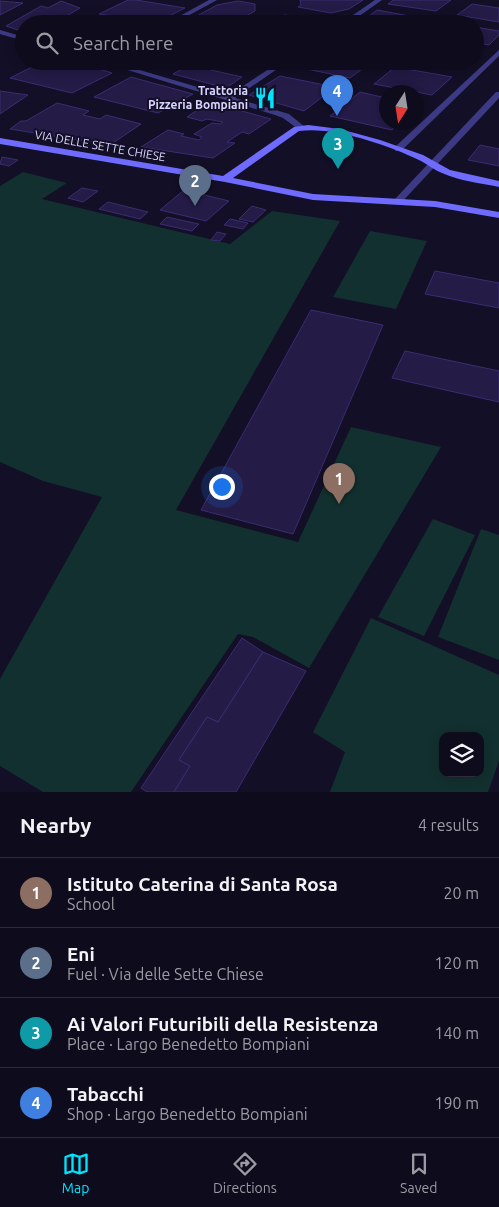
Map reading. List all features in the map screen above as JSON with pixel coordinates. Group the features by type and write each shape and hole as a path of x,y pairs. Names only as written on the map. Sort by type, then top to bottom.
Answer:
{"main road":[{"path":"225,179 301,127 332,130 398,149 422,157 454,174 499,184"},
{"name":"VIA DELLE SETTE CHIESE","path":"0,141 225,179 313,197 397,202"},
{"path":"397,202 446,206 499,215"}],"street":[{"path":"185,15 214,0"},
{"path":"356,15 379,0"},
{"path":"0,32 15,36"},
{"path":"484,66 499,52"},
{"path":"132,70 286,116 301,127"},
{"path":"230,98 272,70"},
{"path":"398,149 480,70"},
{"path":"397,202 499,94"}],"green space":[{"path":"23,172 67,183 42,199 230,244 272,211 340,221 176,510 298,542 351,427 441,447 309,668 253,637 238,634 131,792 43,792 0,766 0,679 102,497 43,481 0,462 0,186"},
{"path":"370,231 427,241 396,309 333,297"},
{"path":"433,519 475,535 424,636 378,617"},
{"path":"481,529 499,535 499,660 438,637"},
{"path":"371,618 499,675 499,761 488,792 330,792 345,752 313,732"}],"building":[{"path":"128,0 185,8 171,15 99,14"},
{"path":"300,0 363,0 349,9 331,13 298,7 301,5"},
{"path":"393,0 451,0 436,11 388,4"},
{"path":"0,1 12,2 23,3 0,15"},
{"path":"61,1 80,8 68,15 25,15 41,6 48,8"},
{"path":"238,1 255,4 255,11 248,15 199,15 217,5"},
{"path":"472,4 499,8 499,22 484,20 484,15 457,15"},
{"path":"377,10 404,15 370,15"},
{"path":"15,21 15,29 6,26"},
{"path":"484,28 499,31 499,35 489,45 484,44"},
{"path":"26,70 102,70 112,73 72,93 10,78"},
{"path":"180,70 211,70 242,77 226,88 173,74"},
{"path":"311,70 361,70 350,78"},
{"path":"391,70 412,70 452,77 432,95 424,93 424,85 374,84"},
{"path":"280,76 335,87 304,111 249,95"},
{"path":"131,77 193,94 158,113 94,97"},
{"path":"0,91 28,95 0,114"},
{"path":"360,92 379,96 379,127 330,116"},
{"path":"209,102 271,119 249,134 242,132 227,142 235,143 213,158 141,147 168,130 184,134 181,136 199,140 202,137 194,134 212,123 220,124 223,122 207,119 202,121 187,117"},
{"path":"57,103 89,111 83,115 100,119 106,115 141,124 110,145 10,129 21,121 26,121"},
{"path":"480,145 499,149 499,166 468,160"},
{"path":"2,157 18,160 9,166 0,164"},
{"path":"82,188 98,191 83,202 68,198"},
{"path":"184,190 229,201 206,221 160,210"},
{"path":"108,202 148,212 140,219 99,209"},
{"path":"252,206 266,210 253,222 239,219"},
{"path":"167,217 199,224 192,231 160,224"},
{"path":"230,219 248,223 243,229 224,225"},
{"path":"217,232 226,234 220,241 211,240"},
{"path":"435,271 499,283 499,308 425,294"},
{"path":"311,310 383,325 293,534 201,510"},
{"path":"405,351 499,371 499,402 392,378"},
{"path":"242,638 263,652 218,722 207,717 179,760 190,766 174,792 147,792 141,788"},
{"path":"263,652 306,671 236,792 174,792 190,766 179,760 207,717 218,722"}],"place":[{"name":"Trattoria Pizzeria Bompiani","path":"265,98"},
{"name":"Tabacchi","path":"337,116"},
{"name":"Ai Valori Futuribili della Resistenza","path":"338,169"},
{"name":"Eni","path":"195,206"},
{"name":"Istituto Caterina di Santa Rosa","path":"339,504"}]}
